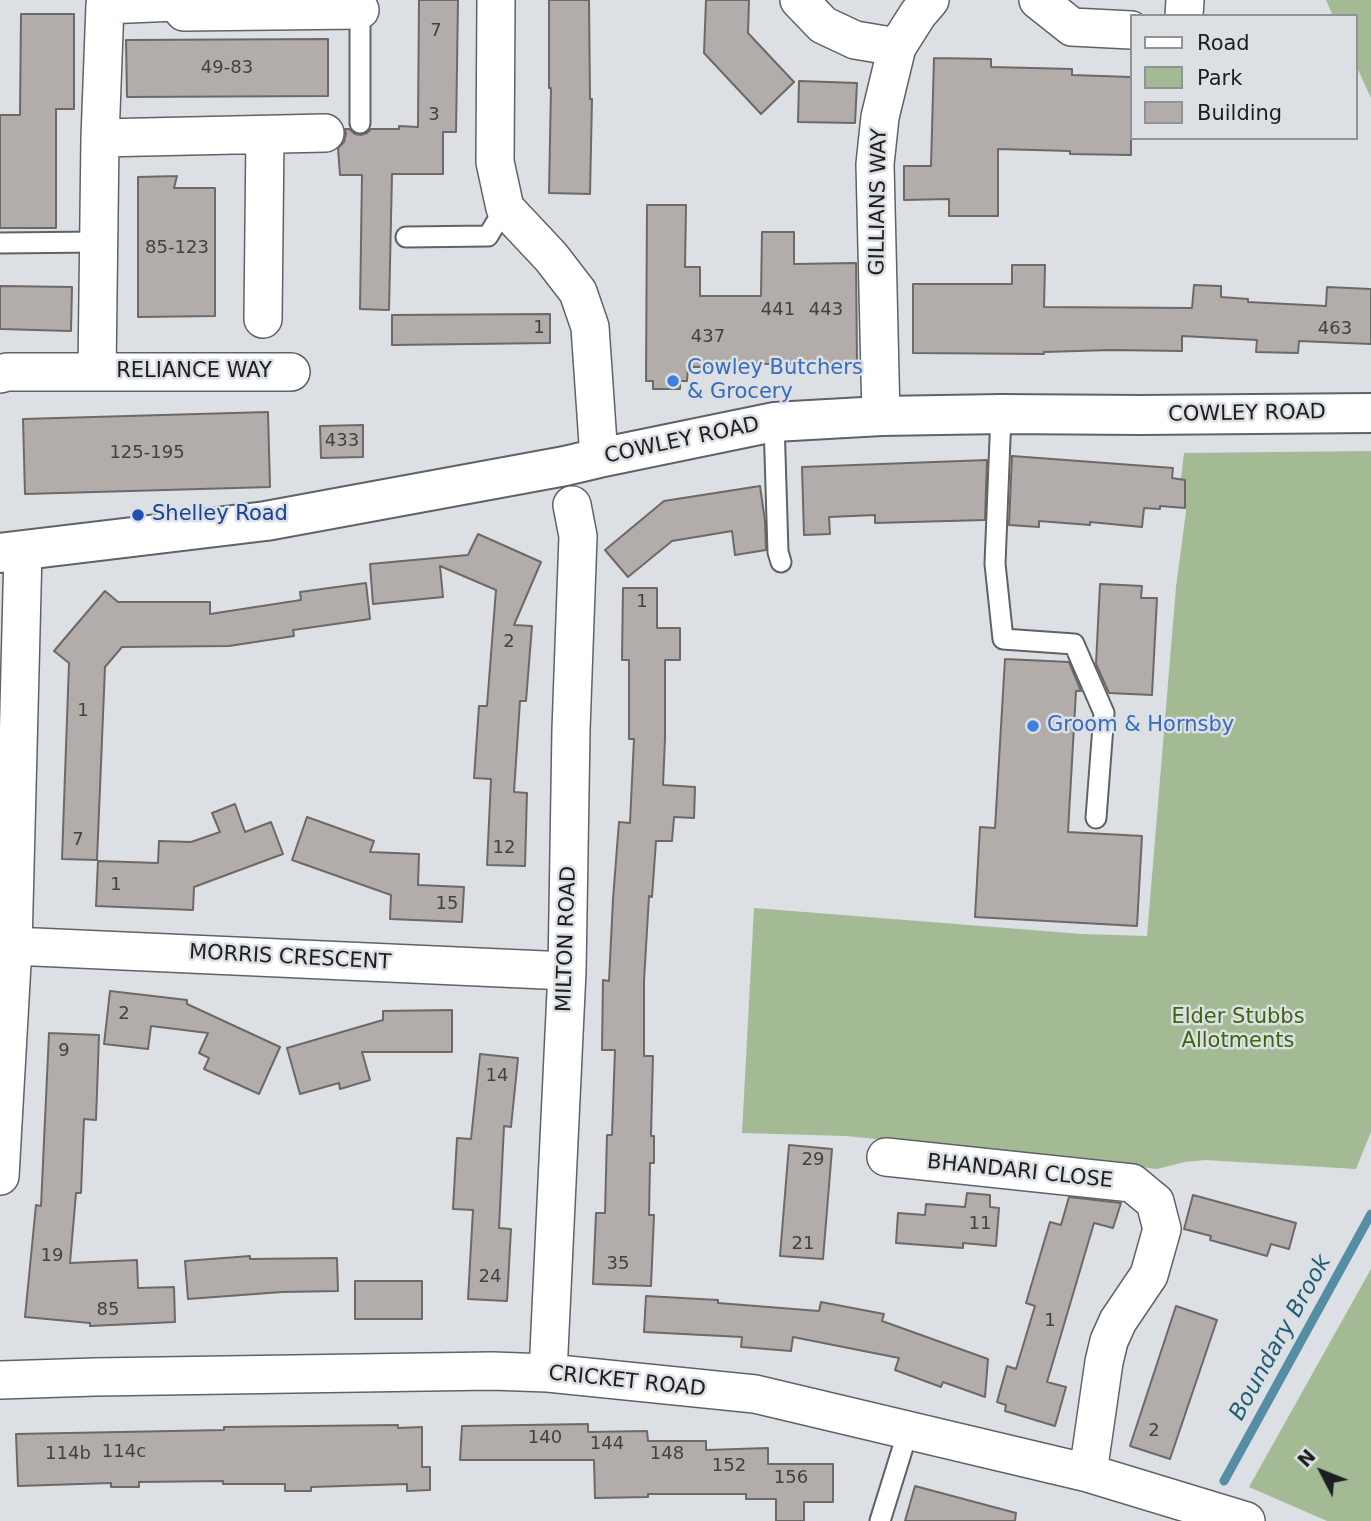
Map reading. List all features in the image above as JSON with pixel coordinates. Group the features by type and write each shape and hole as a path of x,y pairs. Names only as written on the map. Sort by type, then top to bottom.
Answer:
{"main road":[{"name":"COWLEY ROAD","path":"11,552 266,521 565,466 774,422 881,416 1001,414 1371,413"}],"street":[{"path":"496,0 495,162 505,208 551,257 578,292 590,327 599,458"},
{"path":"799,0 822,25 855,40 897,47"},
{"name":"GILLIANS WAY","path":"881,416 875,164 880,117 897,47 930,0"},
{"path":"1038,0 1072,27 1130,30"},
{"name":"RELIANCE WAY","path":"97,372 101,2 176,1 184,12 360,5"},
{"path":"100,138 325,133"},
{"path":"263,319 265,135"},
{"name":"RELIANCE WAY","path":"0,374 291,372"},
{"name":"MILTON ROAD","path":"548,1373 567,971 578,536 572,505"},
{"path":"0,1175 13,946 11,552"},
{"name":"MORRIS CRESCENT","path":"13,946 567,971"},
{"name":"BHANDARI CLOSE","path":"886,1157 1132,1183 1155,1202 1162,1229 1149,1275 1118,1321 1109,1341 1088,1473"},
{"name":"CRICKET ROAD","path":"0,1380 492,1371 548,1373 755,1394 1088,1473 1242,1520"}],"lane":[{"path":"360,5 360,123"},
{"path":"406,236 488,236 505,208"},
{"path":"0,243 98,243"},
{"path":"1001,414 995,564 1003,639 1074,644 1104,713 1096,818"},
{"path":"774,422 778,552 781,562"},
{"path":"880,1521 908,1431"}],"green space":[{"path":"1326,0 1371,0 1371,98 1357,67 1357,14 1332,14"},
{"name":"Elder Stubbs Allotments","path":"1371,451 1371,1132 1356,1169 1205,1160 1157,1169 846,1136 742,1133 754,908 1082,934 1147,936 1176,587 1186,512 1185,480 1181,479 1184,453"},
{"path":"1371,1269 1371,1521 1327,1521 1249,1487"}],"building":[{"path":"419,0 458,0 456,132 443,132 443,174 392,174 389,310 360,309 362,175 340,175 338,148 344,142 345,129 361,135 371,129 418,127"},
{"path":"549,0 589,0 592,99 590,194 549,193"},
{"path":"706,0 749,0 748,33 794,82 761,114 704,53"},
{"path":"21,14 74,14 74,109 56,109 56,228 0,228 0,115 20,115"},
{"path":"328,39 328,96 127,97 126,40"},
{"path":"934,58 991,59 991,67 1072,69 1072,75 1130,77 1131,155 998,149 998,216 949,216 949,199 904,200 904,166 931,166"},
{"path":"799,81 857,83 855,123 798,122"},
{"path":"177,176 174,188 215,188 215,316 138,317 138,177"},
{"path":"647,205 686,205 685,267 700,267 700,296 761,296 762,232 794,232 794,264 856,263 857,363 688,367 687,381 680,381 680,389 653,389 653,381 646,381"},
{"path":"1012,265 1045,265 1044,307 1192,308 1194,285 1221,286 1221,297 1248,299 1248,302 1326,306 1327,287 1371,289 1371,344 1299,341 1298,353 1256,352 1257,340 1182,336 1182,351 913,353 913,284 1012,284"},
{"path":"0,286 72,287 71,331 0,329"},
{"path":"550,314 550,343 392,345 392,315"},
{"path":"268,412 270,487 25,494 23,419"},
{"path":"363,425 363,457 321,458 320,426"},
{"path":"1012,456 1173,468 1172,478 1185,480 1185,508 1144,508 1142,527 1039,521 1039,527 1009,525"},
{"path":"987,460 985,520 875,523 875,515 829,517 830,534 804,535 802,467"},
{"path":"760,486 766,550 735,555 732,531 672,541 628,577 605,550 664,501"},
{"path":"478,534 541,562 514,625 532,626 526,701 520,701 514,792 527,793 525,866 487,865 491,779 474,778 479,706 487,706 496,590 440,566 443,597 373,604 370,564 468,555"},
{"path":"366,583 370,619 293,630 294,636 229,646 122,647 105,667 97,860 62,859 69,663 54,651 105,591 118,602 210,602 210,614 301,600 300,592"},
{"path":"1100,584 1142,586 1141,598 1157,598 1152,695 1109,693 1096,664"},
{"path":"623,588 657,588 657,628 680,628 680,660 665,660 663,785 695,787 694,818 674,817 672,841 656,841 652,897 649,896 644,981 644,1056 653,1056 651,1136 654,1136 654,1163 650,1163 649,1215 654,1215 651,1286 593,1284 596,1213 605,1213 607,1135 612,1135 615,1050 602,1050 603,980 609,981 619,822 630,823 634,739 629,739 629,660 622,660"},
{"path":"1005,659 1069,662 1081,691 1076,691 1068,832 1142,836 1137,926 975,917 980,827 995,828"},
{"path":"235,804 245,832 271,822 283,854 194,887 193,910 96,906 98,861 158,863 159,841 191,842 220,832 212,813"},
{"path":"307,817 374,841 370,852 419,854 418,885 464,887 462,922 390,919 391,895 292,860"},
{"path":"110,991 187,1000 187,1004 280,1047 259,1094 204,1069 209,1058 199,1053 208,1033 151,1026 148,1049 104,1044"},
{"path":"452,1010 452,1052 362,1052 370,1080 340,1089 339,1083 300,1094 287,1048 383,1020 383,1011"},
{"path":"49,1033 99,1035 96,1120 84,1119 81,1193 76,1193 70,1263 137,1260 138,1288 174,1287 175,1322 90,1326 90,1323 25,1317 36,1205 41,1206"},
{"path":"480,1054 518,1058 511,1127 504,1126 499,1228 511,1229 507,1301 468,1299 473,1210 453,1209 457,1138 471,1139"},
{"path":"789,1145 832,1149 823,1259 780,1256"},
{"path":"967,1193 990,1195 990,1207 999,1208 996,1246 963,1243 963,1248 896,1243 898,1213 925,1215 926,1204 965,1207"},
{"path":"1193,1195 1296,1223 1289,1249 1271,1244 1267,1256 1210,1240 1211,1236 1184,1229"},
{"path":"1069,1197 1121,1203 1113,1228 1094,1223 1047,1382 1066,1387 1055,1426 1005,1411 1006,1405 997,1402 1007,1366 1016,1369 1035,1306 1026,1303 1050,1222 1061,1225"},
{"path":"250,1256 250,1259 337,1258 338,1291 188,1299 185,1261"},
{"path":"355,1281 422,1281 422,1319 355,1319"},
{"path":"646,1296 718,1300 718,1303 819,1311 821,1302 884,1314 882,1321 988,1359 985,1397 943,1382 941,1387 895,1370 899,1358 793,1337 791,1351 741,1347 742,1337 644,1332"},
{"path":"1176,1306 1217,1320 1170,1459 1130,1446"},
{"path":"588,1424 588,1432 647,1431 648,1441 706,1441 706,1450 768,1448 768,1464 833,1464 833,1502 804,1502 804,1521 776,1521 776,1499 746,1499 746,1494 648,1494 648,1497 595,1498 594,1460 460,1460 462,1426"},
{"path":"398,1425 398,1428 422,1427 422,1467 430,1467 430,1490 407,1491 407,1484 311,1487 311,1491 285,1491 285,1484 223,1484 223,1481 139,1482 139,1487 111,1487 111,1483 18,1486 16,1434"},
{"path":"915,1486 1016,1513 1015,1521 905,1521"}],"waterway":[{"name":"Boundary Brook","path":"1224,1481 1371,1214"}],"place":[{"name":"Cowley Butchers & Grocery","path":"673,381"},
{"name":"Shelley Road","path":"138,515"},
{"name":"Groom & Hornsby","path":"1033,726"}]}
